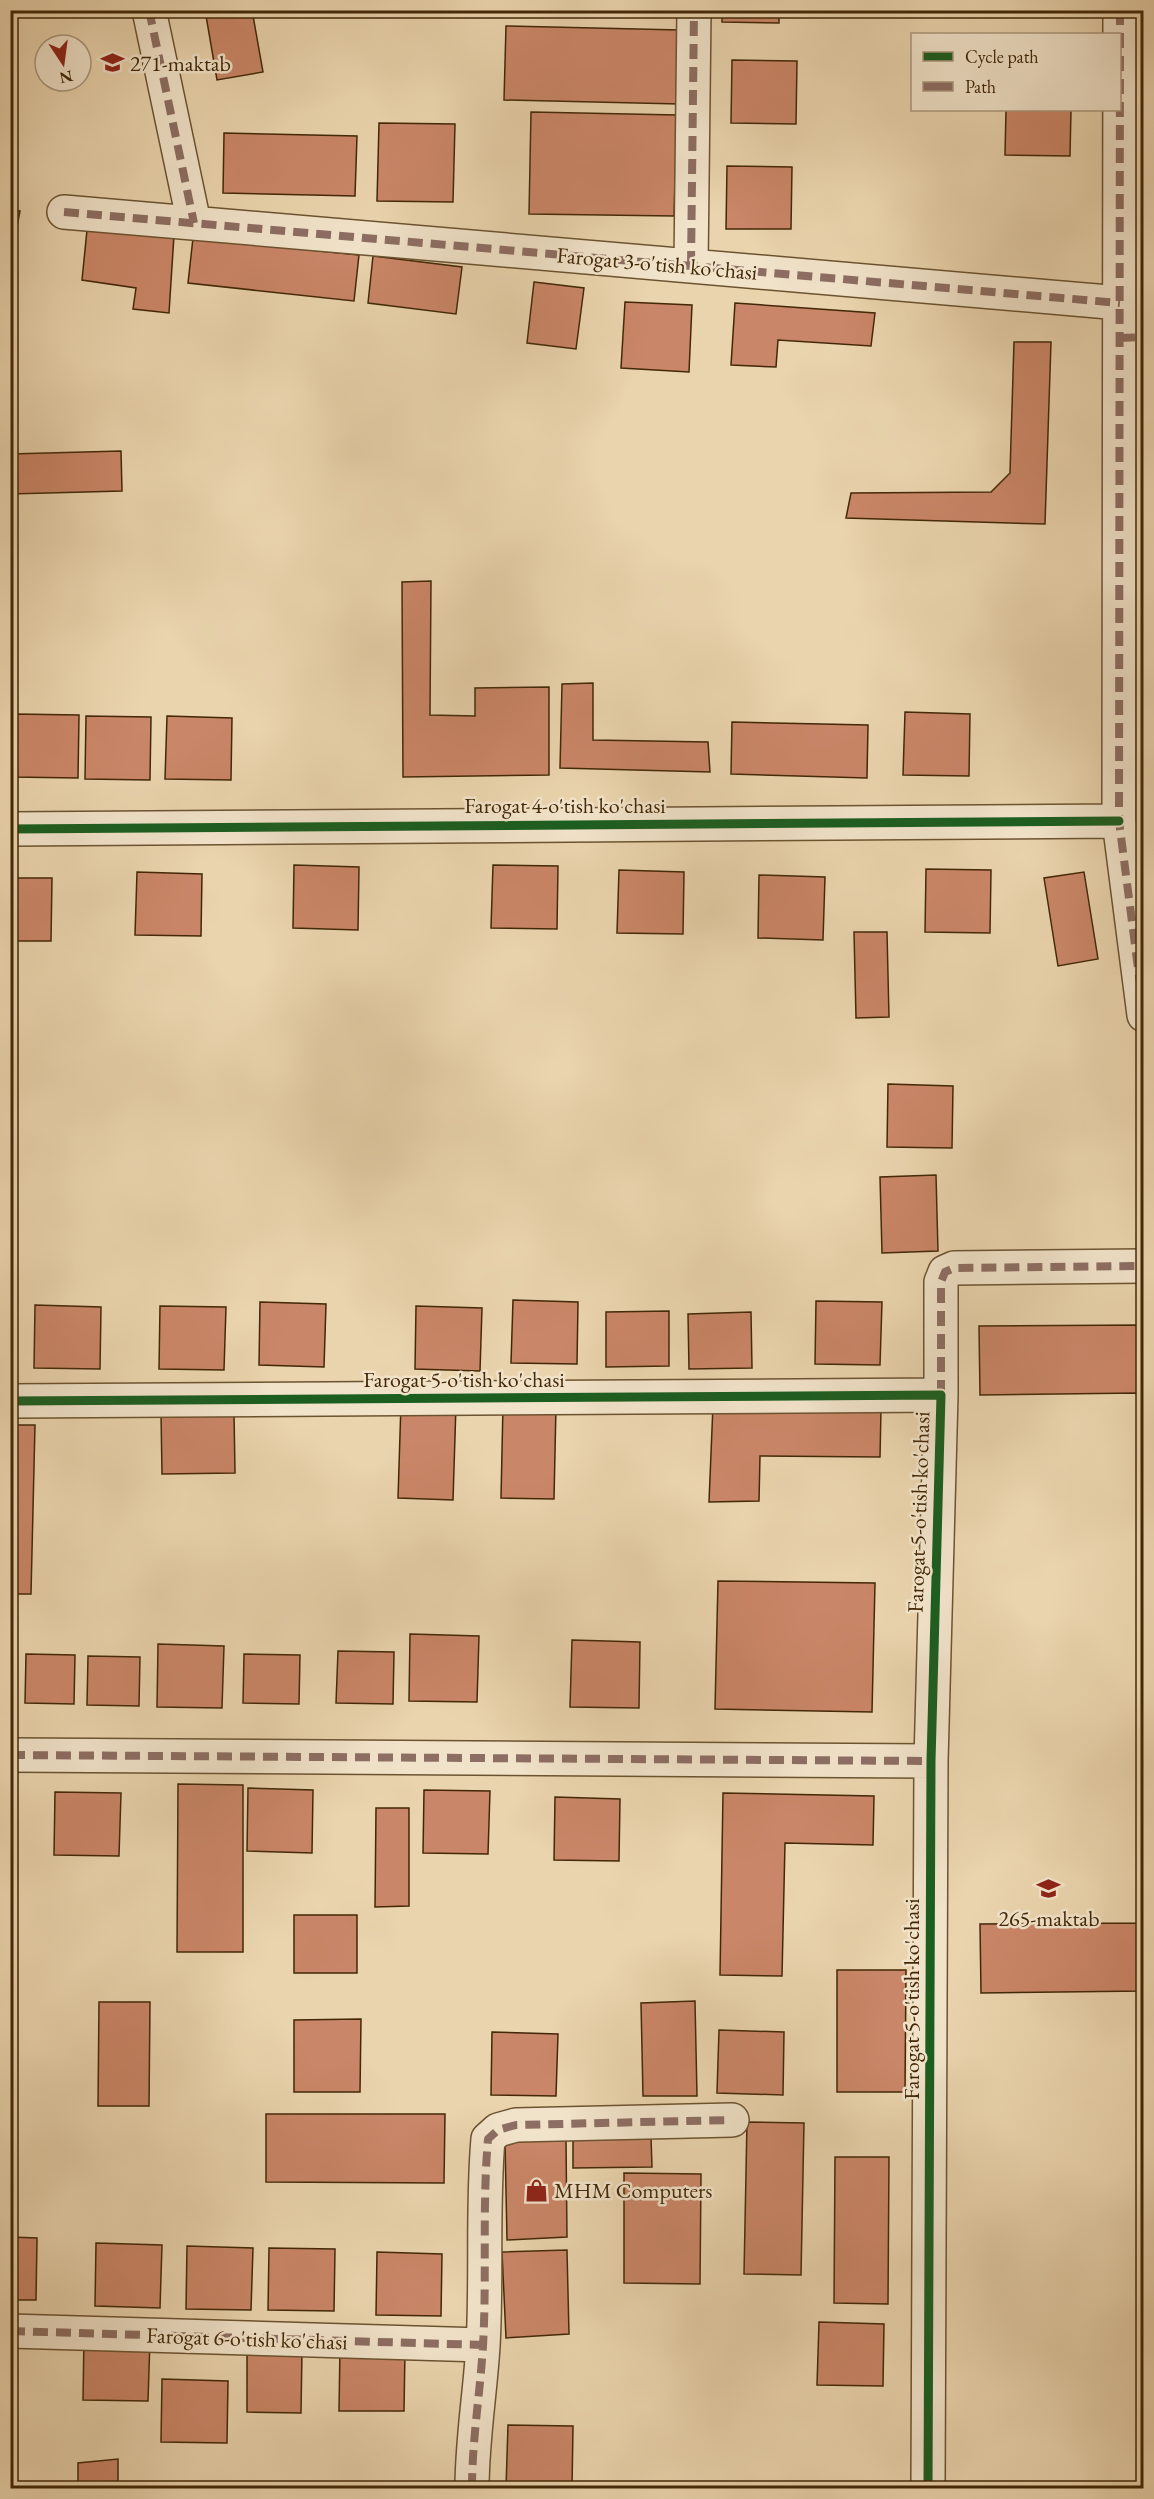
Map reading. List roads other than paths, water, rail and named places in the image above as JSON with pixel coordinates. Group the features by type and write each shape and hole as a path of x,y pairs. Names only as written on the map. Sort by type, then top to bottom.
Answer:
{"street":[{"path":"149,10 195,223"},
{"path":"692,266 694,10"},
{"path":"1120,10 1120,33"},
{"path":"1120,111 1120,303 1132,338 1119,820 1143,1015"},
{"name":"Farogat 3-o'tish ko'chasi","path":"64,212 1120,303"},
{"name":"Farogat 4-o'tish ko'chasi","path":"10,829 1119,820"},
{"path":"941,1395 941,1282 945,1272 954,1268 1143,1266"},
{"name":"Farogat 5-o'tish ko'chasi","path":"10,1401 941,1395 931,1761 928,2488"},
{"path":"10,1755 931,1761"},
{"path":"472,2488 472,2453 483,2345 484,2186 488,2139 498,2130 516,2125 732,2120"},
{"name":"Farogat 6-o'tish ko'chasi","path":"10,2331 483,2345"}],"place":[{"name":"271-maktab","path":"112,63"},
{"name":"265-maktab","path":"1049,1889"},
{"name":"MHM Computers","path":"536,2190"}]}
